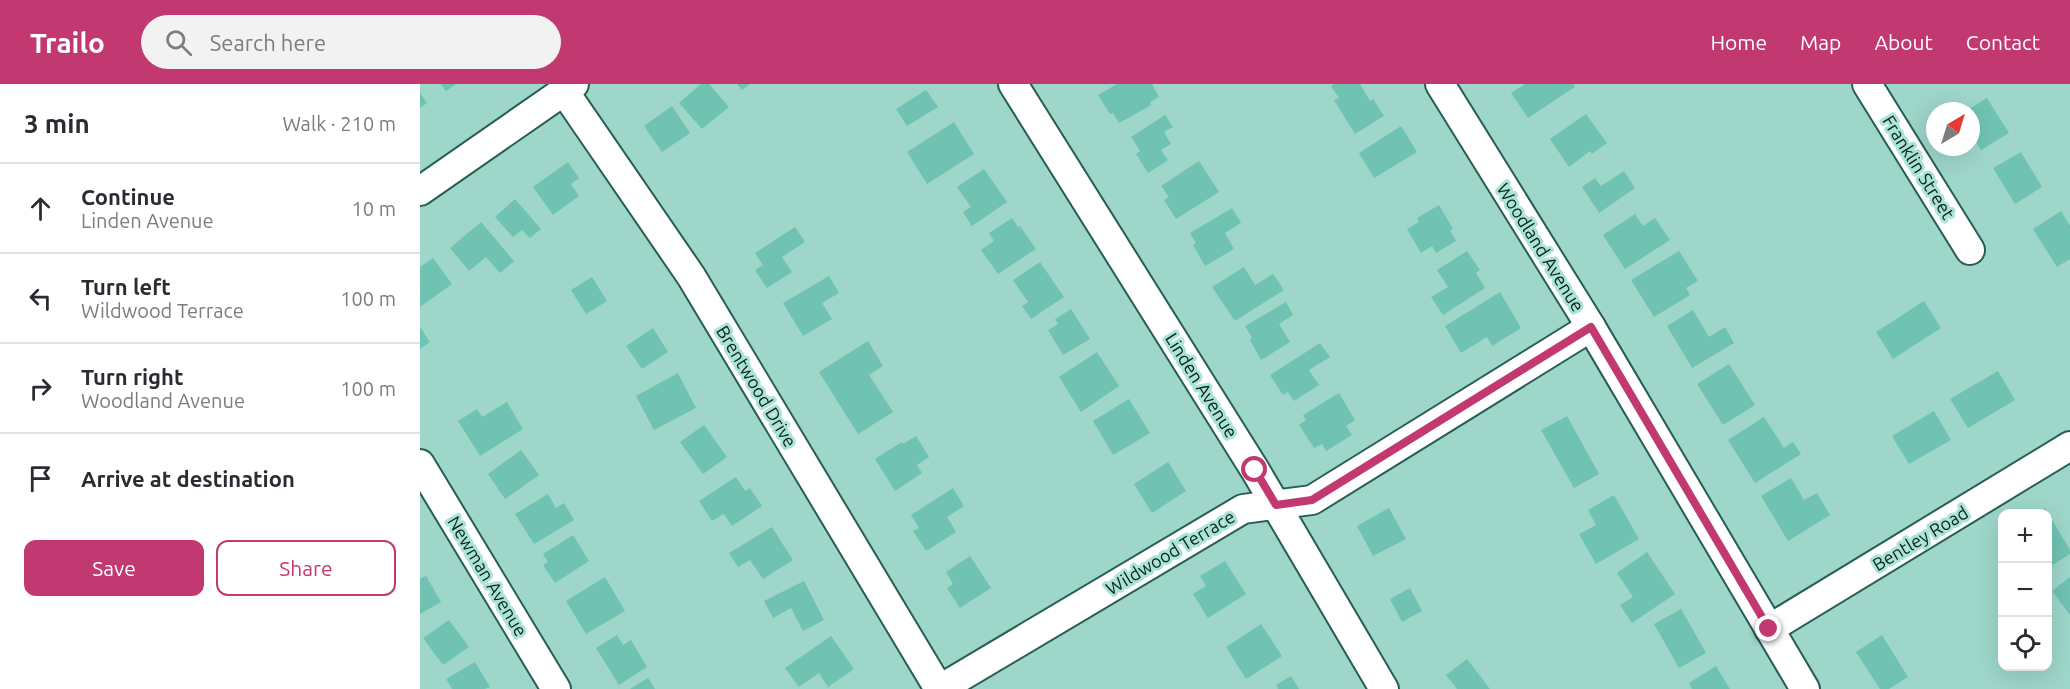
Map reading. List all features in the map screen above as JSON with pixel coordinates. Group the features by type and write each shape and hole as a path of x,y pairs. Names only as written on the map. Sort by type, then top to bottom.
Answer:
{"street":[{"name":"Linden Avenue","path":"1013,84 1276,505 1384,689"},
{"name":"Woodland Avenue","path":"1440,84 1591,327 1805,689"},
{"name":"Franklin Street","path":"1867,84 1970,250"},
{"path":"420,191 569,88"},
{"name":"Brentwood Drive","path":"569,88 691,276 940,689"},
{"name":"Wildwood Terrace","path":"940,689 1243,508 1312,500 1591,327"},
{"name":"Bentley Road","path":"1769,629 2070,446"},
{"name":"Newman Avenue","path":"420,464 556,689"}],"building":[{"path":"441,84 456,84 446,91"},
{"path":"701,84 709,84 729,107 702,129 679,103"},
{"path":"737,84 750,84 742,90"},
{"path":"1117,84 1152,84 1159,97 1150,102 1151,105 1119,123 1113,113 1110,114 1098,95"},
{"path":"1360,84 1370,101 1373,99 1384,116 1355,134 1334,100 1339,98 1331,86"},
{"path":"1525,84 1573,84 1575,87 1528,118 1511,93"},
{"path":"926,90 938,107 907,126 896,109"},
{"path":"420,93 427,103 420,108"},
{"path":"1987,98 2009,133 1981,150 1980,148 1980,102"},
{"path":"672,106 690,133 662,152 644,126"},
{"path":"1586,114 1607,143 1592,154 1590,151 1569,167 1550,139"},
{"path":"1165,115 1173,127 1164,132 1171,144 1161,150 1168,160 1148,173 1136,154 1140,151 1131,137"},
{"path":"954,122 974,154 927,184 907,152"},
{"path":"1401,126 1417,152 1374,178 1359,153"},
{"path":"2021,152 2042,187 2015,204 1993,168"},
{"path":"1199,161 1219,192 1176,219 1164,200 1169,197 1161,186"},
{"path":"568,162 579,178 571,184 579,196 553,215 533,187"},
{"path":"984,169 1007,202 972,226 963,212 971,207 957,187"},
{"path":"1624,171 1635,188 1599,213 1582,187 1595,178 1601,186"},
{"path":"515,199 541,229 530,238 522,230 513,237 495,217"},
{"path":"1439,205 1453,229 1450,230 1456,241 1436,253 1432,246 1421,253 1407,229 1419,222 1417,218"},
{"path":"1232,208 1241,223 1225,233 1234,249 1205,266 1193,245 1196,243 1190,233"},
{"path":"2061,211 2070,226 2070,259 2057,267 2033,229"},
{"path":"1635,214 1643,226 1655,218 1670,240 1625,269 1603,235"},
{"path":"1012,218 1036,249 998,274 981,250 994,241 989,233"},
{"path":"481,222 514,261 500,273 486,257 469,271 450,248"},
{"path":"795,227 805,242 782,257 792,272 767,288 755,270 763,265 755,253"},
{"path":"1467,251 1480,270 1476,273 1485,288 1443,315 1431,297 1448,287 1437,270"},
{"path":"1679,251 1698,281 1686,288 1690,295 1654,317 1631,280"},
{"path":"433,258 452,284 420,307 420,267"},
{"path":"1040,262 1064,297 1031,319 1022,306 1028,302 1013,280"},
{"path":"1244,267 1255,285 1273,274 1284,290 1235,321 1212,287"},
{"path":"829,276 839,293 822,303 832,319 803,336 783,303"},
{"path":"592,277 607,301 586,314 571,290"},
{"path":"1500,292 1521,328 1492,346 1487,337 1461,353 1445,326"},
{"path":"1924,301 1941,328 1893,359 1876,332"},
{"path":"1286,302 1293,315 1279,324 1290,342 1261,360 1245,326"},
{"path":"1071,309 1090,339 1063,355 1048,330 1058,324 1055,319"},
{"path":"1693,310 1709,337 1725,327 1734,343 1692,368 1667,326"},
{"path":"420,327 430,342 420,349"},
{"path":"653,328 668,352 642,369 626,346"},
{"path":"868,341 883,366 869,375 893,412 858,434 819,372"},
{"path":"1320,343 1330,357 1309,370 1319,385 1294,401 1288,392 1283,395 1270,375"},
{"path":"1097,352 1119,386 1081,412 1059,377"},
{"path":"1729,364 1755,405 1723,425 1697,384"},
{"path":"1998,371 2015,400 1968,428 1950,399"},
{"path":"678,373 696,408 654,430 636,396"},
{"path":"1339,393 1355,420 1346,426 1352,435 1326,451 1322,444 1314,448 1299,425 1306,420 1303,415"},
{"path":"1129,399 1150,433 1113,455 1093,421"},
{"path":"507,402 523,429 480,456 458,421 477,409 482,417"},
{"path":"1934,411 1951,440 1909,464 1892,436"},
{"path":"1567,416 1599,474 1574,488 1541,430"},
{"path":"1764,417 1784,448 1793,442 1801,454 1755,483 1728,440"},
{"path":"704,425 727,457 703,474 680,442"},
{"path":"916,436 929,457 917,465 922,473 895,491 875,459"},
{"path":"521,450 539,475 505,499 488,474"},
{"path":"1168,462 1186,491 1152,513 1134,484"},
{"path":"736,477 745,491 750,488 762,506 732,526 724,514 712,521 699,501"},
{"path":"1791,478 1804,500 1817,493 1830,515 1788,541 1761,496"},
{"path":"953,488 964,506 947,517 956,532 926,551 913,531 919,528 911,515"},
{"path":"548,494 556,508 564,503 574,520 534,544 515,514"},
{"path":"1614,495 1639,539 1596,564 1579,534 1596,525 1588,510"},
{"path":"1389,508 1406,539 1373,556 1357,526"},
{"path":"2052,520 2070,550 2070,554 2052,565"},
{"path":"772,527 793,560 763,579 750,560 738,567 729,553"},
{"path":"573,535 589,561 555,583 543,565 548,562 543,554"},
{"path":"1647,552 1675,594 1632,623 1620,605 1633,597 1617,573"},
{"path":"970,556 991,588 960,608 947,588 953,584 946,572"},
{"path":"1225,561 1246,594 1208,618 1193,594 1206,586 1200,576"},
{"path":"426,576 441,602 420,614 420,579"},
{"path":"605,577 625,611 586,634 566,601"},
{"path":"2070,577 2070,615 2052,591"},
{"path":"804,581 824,620 803,631 791,608 773,618 764,601"},
{"path":"1410,588 1422,611 1402,622 1390,599"},
{"path":"1681,609 1706,653 1679,668 1654,624"},
{"path":"449,620 469,647 443,665 423,638"},
{"path":"1261,624 1282,656 1246,679 1226,647"},
{"path":"617,635 623,645 631,640 647,667 619,685 596,648"},
{"path":"1882,635 1908,677 1889,689 1880,689 1856,652"},
{"path":"831,636 854,669 828,687 819,673 799,687 785,668"},
{"path":"1467,659 1490,689 1457,689 1446,675"},
{"path":"475,662 490,687 452,689 446,679"},
{"path":"1716,666 1730,689 1692,689 1689,683"},
{"path":"1291,676 1299,689 1278,689 1276,685"},
{"path":"648,678 655,689 630,689"}],"route":[{"path":"1255,470 1276,505 1312,500 1591,327 1769,629"}]}
